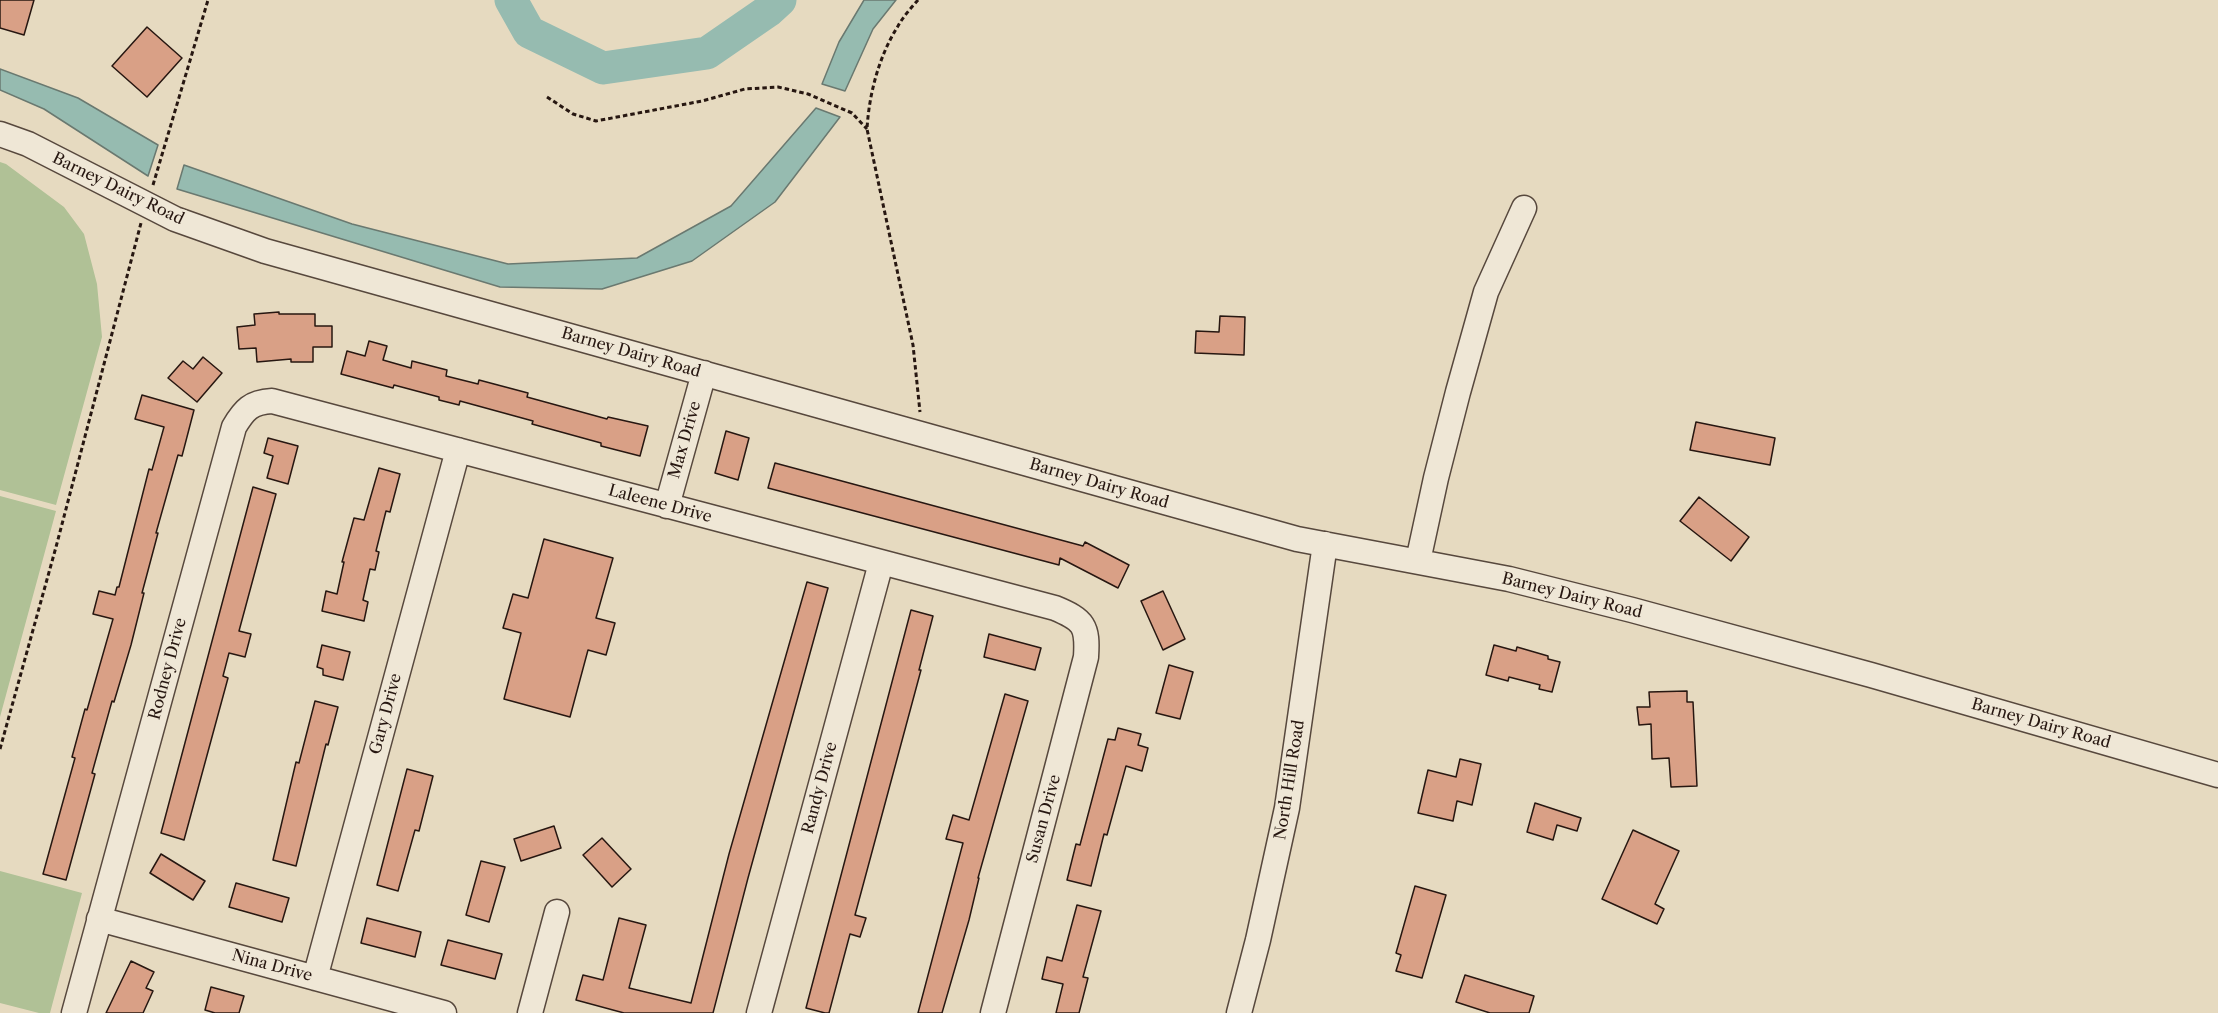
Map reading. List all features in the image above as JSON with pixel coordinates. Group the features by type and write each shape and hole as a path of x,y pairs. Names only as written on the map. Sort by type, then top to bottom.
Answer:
{"street":[{"name":"Barney Dairy Road","path":"0,134 28,144 175,219 265,251 1297,539 1509,579 1632,610 1882,678 2218,775"},
{"path":"1418,561 1452,413 1486,292 1524,208"},
{"name":"Max Drive","path":"667,506 704,373"},
{"name":"Laleene Drive","path":"238,420 244,410 261,402 272,401 1054,608 1073,615 1083,625"},
{"name":"Rodney Drive","path":"74,1013 234,427 238,420"},
{"name":"Gary Drive","path":"315,978 458,450"},
{"name":"North Hill Road","path":"1239,1013 1258,940 1287,808 1325,544"},
{"name":"Randy Drive","path":"759,1013 881,563"},
{"name":"Susan Drive","path":"993,1013 1086,657 1087,634 1083,625"},
{"path":"530,1013 557,912"},
{"name":"Nina Drive","path":"99,919 444,1013"}],"path":[{"path":"152,187 208,0"},
{"path":"918,0 898,26 884,54 873,86 867,129 913,345 923,434"},
{"path":"547,97 573,114 596,121 702,101 745,89 778,87 808,94 852,113 867,129"},
{"path":"0,749 56,547 142,218"}],"green space":[{"path":"0,162 6,164 64,207 84,234 97,284 102,337 56,505 0,490"},
{"path":"0,496 56,511 0,717"},
{"path":"0,871 82,893 50,1013 39,1013 0,1003"}],"water":[{"path":"864,0 896,0 873,29 845,91 822,84 839,42"},
{"path":"0,69 78,98 158,145 148,176 44,109 0,90"},
{"path":"816,108 840,117 775,202 692,261 602,289 500,287 177,189 184,165 352,224 508,264 637,258 731,206"}],"building":[{"path":"0,0 34,0 24,35 0,28"},
{"path":"147,27 182,58 147,97 112,66"},
{"path":"279,312 279,314 315,314 315,326 332,326 332,347 313,347 313,362 291,362 291,359 257,362 256,348 239,349 237,327 255,325 254,314"},
{"path":"1220,316 1245,317 1244,355 1195,353 1196,331 1219,332"},
{"path":"369,341 387,346 383,360 411,368 412,361 447,370 446,376 478,384 479,380 528,393 527,397 607,419 608,417 648,426 640,456 532,424 533,421 460,401 459,405 394,385 393,388 341,374 347,351 365,356"},
{"path":"203,357 222,373 197,402 168,378 183,361 193,369"},
{"path":"142,395 194,410 182,456 178,455 156,533 158,533 131,645 114,702 112,701 92,773 95,774 66,880 43,874 75,758 72,757 85,709 87,710 113,619 93,614 99,591 115,595 119,587 149,469 152,470 164,427 135,419"},
{"path":"1696,422 1775,438 1770,465 1690,450"},
{"path":"726,431 749,438 738,480 715,473"},
{"path":"268,438 298,446 288,484 267,478 273,456 264,453"},
{"path":"775,463 1083,546 1085,542 1129,565 1118,588 1060,558 1059,565 768,488"},
{"path":"379,468 400,474 390,512 386,511 376,551 379,552 375,570 370,569 363,600 368,602 364,621 322,611 326,591 337,594 344,562 342,562 354,518 364,520"},
{"path":"253,487 276,494 239,631 251,634 245,657 229,653 223,676 228,678 184,840 161,833"},
{"path":"1699,497 1749,537 1731,561 1680,521"},
{"path":"544,539 613,558 596,618 615,623 606,655 588,650 570,717 504,699 521,633 503,628 513,594 528,598"},
{"path":"807,582 828,588 713,1013 624,1013 576,1000 583,975 603,980 619,918 646,925 629,988 691,1003 729,854"},
{"path":"1163,591 1185,639 1163,650 1141,601"},
{"path":"911,610 933,616 919,670 921,670 855,915 866,918 860,937 850,934 829,1013 825,1013 806,1008"},
{"path":"989,634 1041,648 1035,670 984,657"},
{"path":"322,645 350,652 343,680 323,675 323,669 317,667"},
{"path":"1494,645 1516,651 1517,647 1560,662 1552,692 1539,689 1540,685 1509,677 1508,681 1486,675"},
{"path":"1169,665 1193,672 1180,719 1156,713"},
{"path":"1687,691 1687,702 1693,702 1697,786 1671,787 1669,758 1652,759 1651,724 1639,725 1637,707 1650,707 1649,692"},
{"path":"1005,694 1028,701 978,878 969,920 942,1013 918,1013 963,843 946,839 953,815 969,820"},
{"path":"315,701 338,707 328,745 326,744 296,866 273,860 296,762 299,763"},
{"path":"1118,728 1141,734 1138,745 1148,748 1142,771 1126,766 1107,835 1104,834 1091,886 1067,880 1076,844 1080,845 1108,739 1115,740"},
{"path":"1460,759 1481,764 1472,805 1457,801 1453,821 1418,813 1428,770 1456,777"},
{"path":"407,769 433,776 419,831 415,830 398,891 377,885"},
{"path":"1535,803 1581,818 1577,831 1557,825 1553,840 1527,832"},
{"path":"554,826 561,848 521,861 514,839"},
{"path":"1633,830 1679,851 1655,904 1664,909 1657,924 1602,899"},
{"path":"602,838 631,869 612,887 583,855"},
{"path":"161,854 205,881 193,900 150,873"},
{"path":"481,861 505,867 489,922 466,915"},
{"path":"236,883 289,898 282,922 229,907"},
{"path":"1415,886 1446,895 1422,978 1396,971 1401,955 1396,953"},
{"path":"1077,905 1101,911 1083,977 1088,978 1079,1013 1056,1013 1063,984 1042,979 1047,957 1062,961"},
{"path":"367,918 421,932 415,957 361,943"},
{"path":"448,940 502,954 495,979 441,965"},
{"path":"131,961 154,972 146,988 153,991 143,1013 106,1013"},
{"path":"1465,975 1534,996 1529,1013 1490,1013 1456,1002"},
{"path":"211,987 244,996 239,1013 215,1013 205,1010"}],"waterway":[{"path":"511,0 529,32 603,68 707,53 768,11 780,0"}]}
